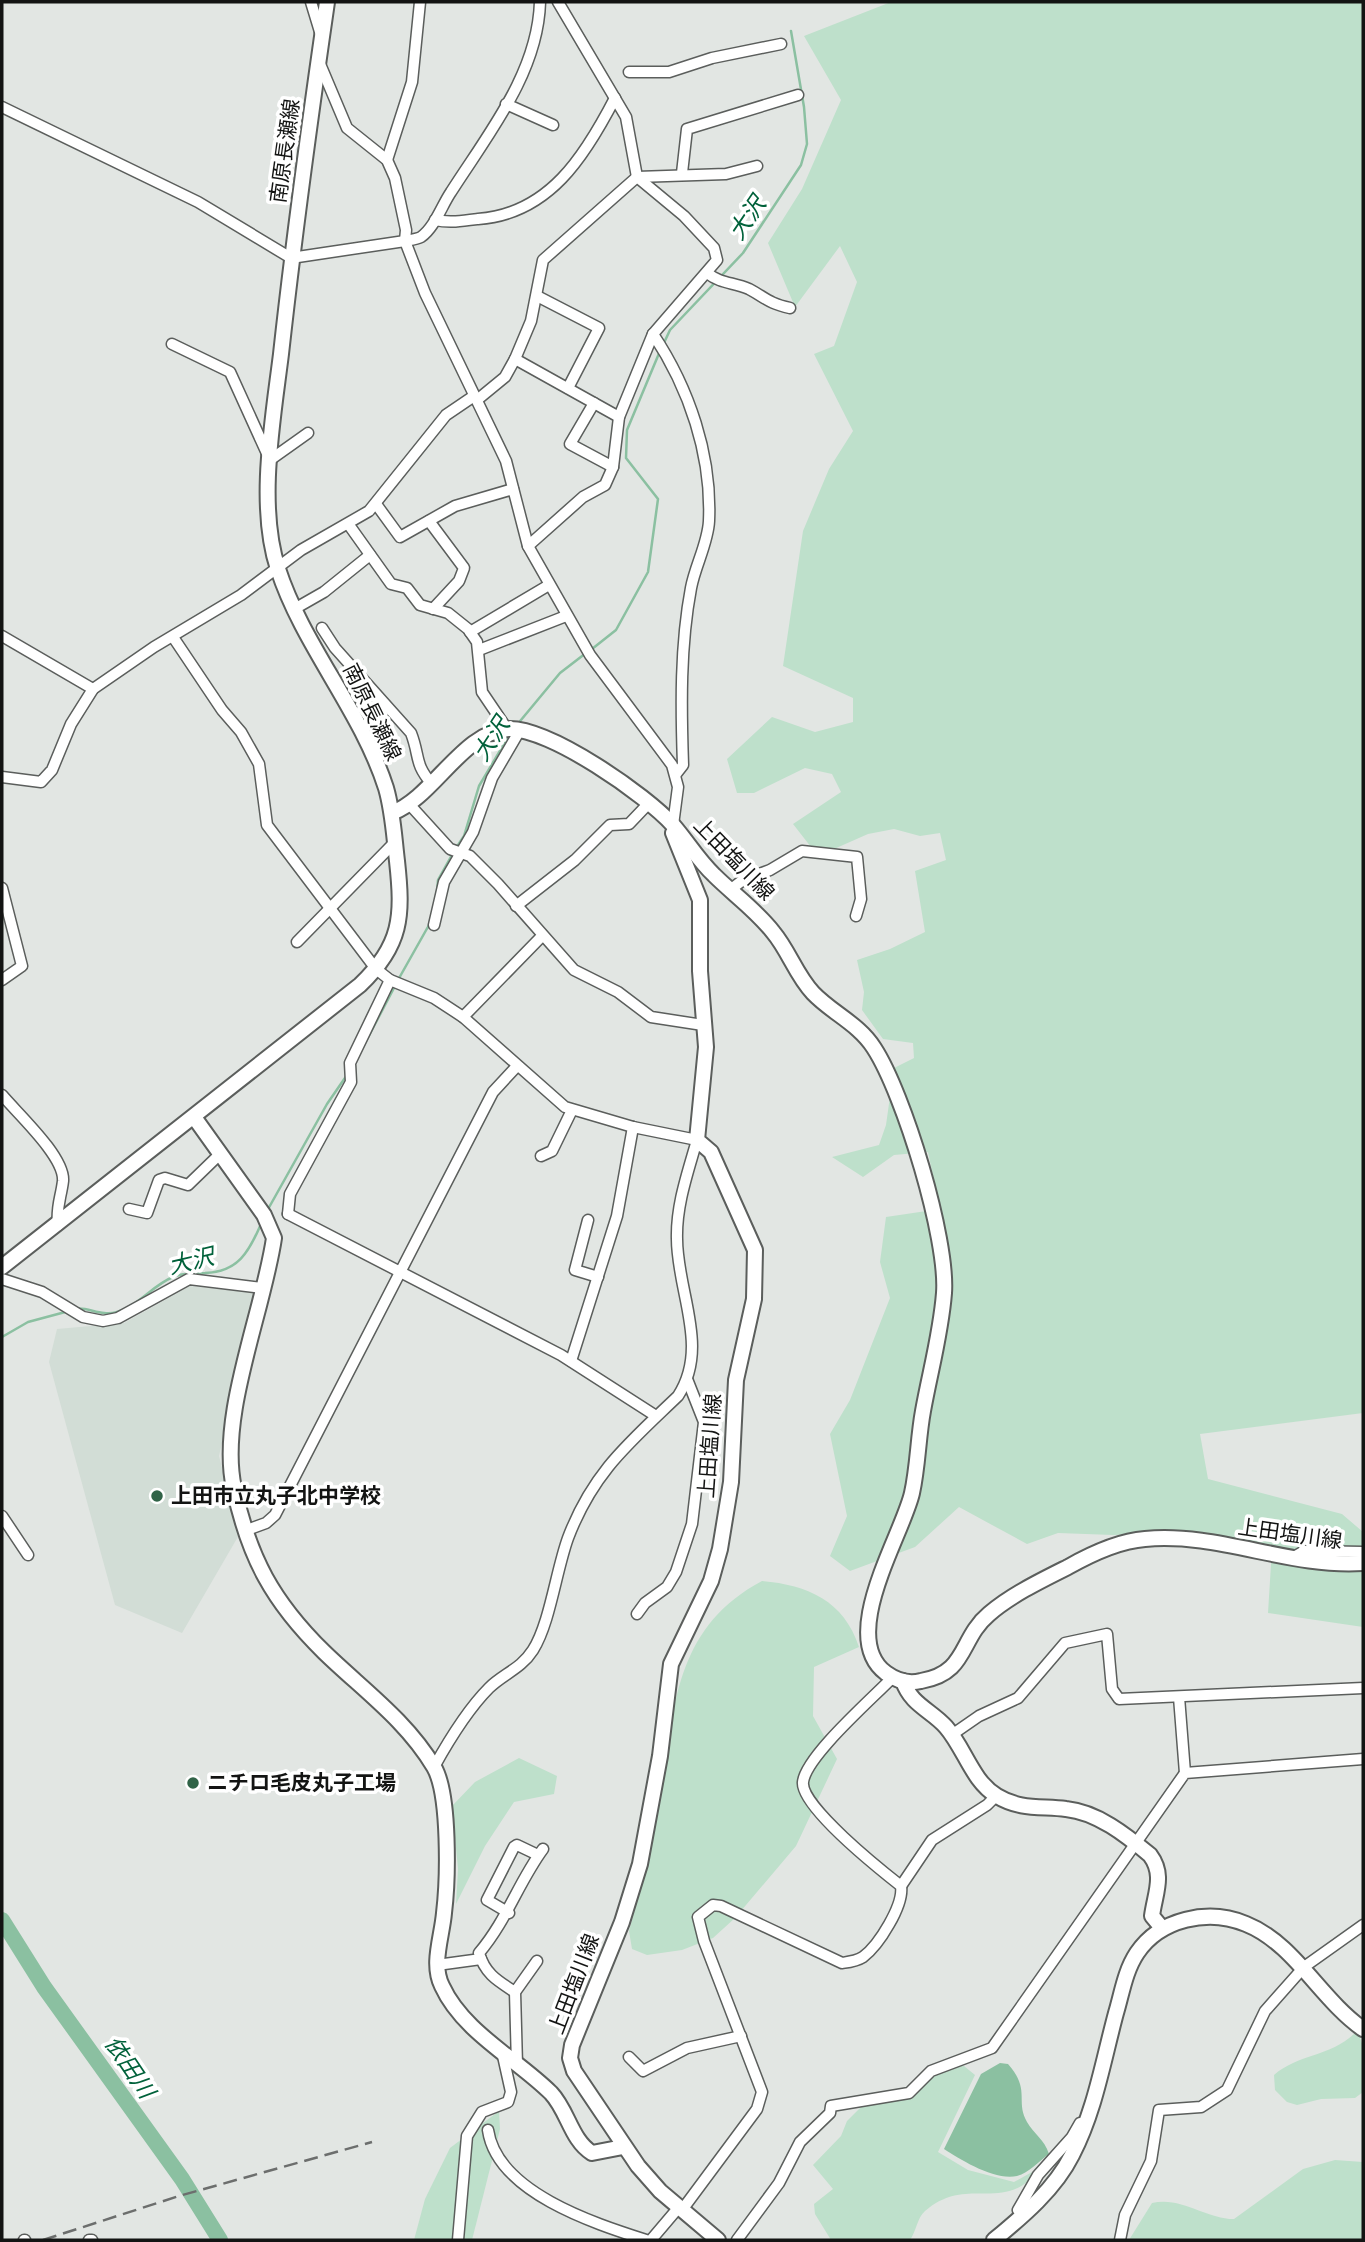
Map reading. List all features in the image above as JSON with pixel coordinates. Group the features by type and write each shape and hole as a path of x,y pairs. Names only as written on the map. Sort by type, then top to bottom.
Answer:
{"main road":[{"name":"南原長瀬線","path":"2,1267 376,970 393,944 399,923 402,901 392,813 385,786 360,727 277,567 271,529 270,460 291,258 327,2"},
{"path":"392,813 410,805 470,747 490,733 514,730 546,739 608,773 649,803 673,825"},
{"name":"上田塩川線","path":"673,825 700,861 776,934 802,981 817,998 857,1028 872,1043 882,1061 919,1157 943,1267 944,1296 922,1415 913,1490 897,1537 884,1560 872,1611 870,1638 879,1666 898,1679 923,1681 946,1673 962,1655 974,1629 997,1608 1066,1568 1117,1545 1142,1539 1201,1541 1335,1564 1363,1563"},
{"name":"上田塩川線","path":"673,825 674,836 700,900 703,1025 706,1047 697,1140 711,1152 752,1241 754,1299 736,1380 731,1482 720,1549 702,1605 671,1664 660,1756 640,1864 622,1922 572,2045 570,2058 574,2071 623,2147 660,2191 718,2240"},
{"path":"194,1117 269,1226 274,1238 232,1424 228,1458 239,1508 264,1581 281,1605 324,1653 384,1705 434,1767 443,1793 446,1821 444,1912 437,1965 439,1978 449,1999 503,2056 551,2094 565,2111 582,2147 592,2153 623,2147"},
{"path":"898,1679 912,1700 953,1734 980,1780 996,1796 1028,1808 1080,1811 1096,1817 1134,1842 1156,1864 1159,1884 1152,1916 1162,1928"},
{"path":"994,2240 1050,2187 1071,2157 1088,2118 1126,1973 1137,1952 1162,1928 1196,1918 1215,1916 1247,1924 1304,1968 1337,2008 1363,2029"}],"street":[{"path":"311,2 322,36"},
{"path":"387,160 412,82 420,2"},
{"path":"2,107 198,202 291,258 421,238 435,220 506,104 535,40 540,2"},
{"path":"528,546 583,497 605,485 613,467 619,417 653,334 717,260 714,248 684,216 637,177 626,117 558,2"},
{"path":"629,72 669,72 712,58 781,44"},
{"path":"320,64 347,128 387,160 395,178 406,230 405,241 425,293 506,461 528,546 590,655 616,686 676,774 678,787 673,825"},
{"path":"682,173 687,129 798,95"},
{"path":"435,220 446,222 498,218 537,201 579,161 615,98"},
{"path":"506,104 553,125"},
{"path":"2,777 41,782 52,770 71,724 93,689 241,595 277,567 348,525 376,504 446,415 505,377 531,321 543,260 637,177 682,173 726,174 757,166"},
{"path":"707,272 719,282 750,290 768,303 790,307"},
{"path":"537,296 599,328 568,388"},
{"path":"653,334 672,363 704,449 710,523 691,588 681,694 683,765 676,774"},
{"path":"172,344 230,372 270,460 308,433"},
{"path":"515,359 619,417"},
{"path":"594,403 570,444 613,467"},
{"path":"376,504 400,537 455,506 513,489"},
{"path":"429,521 464,568 459,581 433,609"},
{"path":"348,525 391,584 407,588 420,605 449,613 470,632 479,650 482,692 514,730 462,853 444,882 434,925"},
{"path":"296,608 324,592 370,555"},
{"path":"470,632 550,585"},
{"path":"479,650 566,616"},
{"path":"322,628 335,648 411,733 418,750 419,770 432,784"},
{"path":"2,636 93,689"},
{"path":"173,637 222,710 241,732 259,764 267,825 376,970 390,981 424,993 463,1017 517,1066 572,1110 633,1127 697,1140 680,1200 677,1239 680,1277 691,1320 692,1358 687,1379 678,1396 614,1456 583,1505 569,1536 541,1634 533,1650 520,1667 489,1687 448,1741 434,1767"},
{"path":"516,905 575,860 610,825 629,824 649,803"},
{"path":"410,805 450,849 470,856 574,970 618,992 651,1017 703,1025"},
{"path":"297,942 328,907 395,842"},
{"path":"730,890 743,880 770,870 802,851 831,856 853,855 857,857 861,899 856,916"},
{"path":"2,888 22,967 2,980"},
{"path":"463,1017 542,936"},
{"path":"288,1214 290,1194 351,1082 350,1063 390,981"},
{"path":"247,1530 266,1523 275,1515 493,1092 517,1066"},
{"path":"2,1095 60,1164 63,1180 56,1205 58,1225"},
{"path":"541,1156 552,1151 572,1110"},
{"path":"571,1361 617,1216 633,1127"},
{"path":"129,1209 147,1213 159,1180 165,1178 188,1185 220,1154"},
{"path":"288,1214 571,1361 656,1416"},
{"path":"269,1226 288,1214"},
{"path":"588,1220 575,1270 598,1278"},
{"path":"2,1279 42,1292 83,1317 103,1321 118,1318 189,1279 262,1288"},
{"path":"637,1614 645,1603 667,1587 672,1579 692,1524 704,1422 687,1379"},
{"path":"2,1516 27,1555"},
{"path":"1292,1558 1304,1551 1363,1552"},
{"path":"953,1734 979,1716 1018,1698 1065,1643 1107,1634 1112,1689 1119,1699 1363,1688"},
{"path":"651,2240 680,2209 761,2102 762,2092 698,1925 698,1917 706,1909 721,1906 842,1963 858,1960 868,1953 898,1910 903,1896 901,1886 877,1869 813,1804 803,1782 816,1755 898,1679"},
{"path":"737,2240 779,2183 800,2142 830,2113 831,2106 909,2093 931,2071 992,2048 1134,1842 1185,1773 1179,1697"},
{"path":"1185,1773 1363,1759"},
{"path":"901,1886 932,1840 987,1805 996,1796"},
{"path":"509,1913 487,1900 514,1847 517,1845 541,1852 509,1913 479,1954 492,1978 515,1993"},
{"path":"1119,2240 1129,2206 1151,2161 1159,2110 1201,2107 1227,2090 1265,2011 1304,1968 1363,1925"},
{"path":"437,1965 481,1959"},
{"path":"517,2067 515,1993 537,1961"},
{"path":"629,2057 643,2071 687,2048 741,2036"},
{"path":"458,2240 467,2136 482,2112 508,2102 511,2092 503,2056"},
{"path":"488,2130 490,2147 505,2168 523,2183 565,2208 646,2240"}],"shaded area":[{"path":"891,2 1363,2 1363,1413 1200,1434 1208,1479 1342,1514 1363,1532 1363,1627 1268,1613 1272,1548 1202,1532 1113,1535 1058,1533 1027,1544 959,1507 915,1547 850,1571 830,1556 847,1516 830,1434 850,1400 890,1298 880,1262 886,1217 940,1209 928,1152 894,1155 863,1177 832,1157 879,1145 886,1125 894,1068 914,1058 913,1043 883,1039 862,1010 864,992 857,960 890,949 925,932 915,871 946,860 940,833 920,836 894,829 868,834 834,849 811,847 793,824 841,792 832,774 805,768 754,793 737,793 727,759 772,717 815,732 853,722 853,698 783,666 803,531 829,469 853,431 814,354 834,346 857,282 840,246 795,307 768,243 802,189 841,100 804,36"},
{"name":"上田市立丸子北中学校","path":"190,1286 256,1293 219,1456 239,1535 182,1633 115,1605 49,1362 57,1329 124,1323"},
{"path":"762,1581 794,1587 822,1598 844,1618 859,1647 814,1667 813,1716 837,1759 796,1846 735,1918 713,1938 682,1950 647,1955 632,1949 629,1931 656,1822 674,1708 682,1678 693,1650 709,1624 732,1601"},
{"path":"519,1758 557,1776 554,1794 514,1802 485,1846 456,1904 458,1869 452,1806 475,1782"},
{"path":"1354,2034 1359,2035 1363,2046 1363,2092 1355,2098 1321,2099 1297,2105 1287,2102 1275,2090 1274,2075 1283,2068 1334,2047"},
{"path":"1000,2063 1008,2064 1015,2073 1021,2088 1024,2115 1049,2154 1030,2170 1008,2177 989,2173 944,2149 981,2074"},
{"path":"964,2066 975,2075 938,2152 968,2170 1014,2182 1041,2167 1027,2182 1014,2190 957,2195 941,2200 922,2214 910,2240 831,2240 815,2214 814,2204 833,2189 813,2165 841,2136 847,2121 862,2106 910,2086 940,2068"},
{"path":"499,2111 500,2129 472,2240 414,2240 425,2199 450,2148"},
{"path":"1335,2160 1363,2162 1363,2240 1129,2240 1152,2203 1173,2203 1213,2216 1234,2219 1303,2169"}],"waterway":[{"name":"大沢","path":"663,345 670,330 743,253 801,165 807,144 804,107 791,31"},
{"name":"大沢","path":"592,649 616,630 648,572 658,499 626,458 627,430 660,351"},
{"name":"大沢","path":"516,726 560,673 586,653"},
{"name":"大沢","path":"456,848 464,836 479,786 510,734"},
{"name":"大沢","path":"437,892 438,880 453,853"},
{"name":"大沢","path":"398,980 429,925"},
{"name":"大沢","path":"354,1064 395,986"},
{"name":"大沢","path":"267,1211 327,1104 347,1075"},
{"name":"大沢","path":"75,1309 117,1312 173,1277 226,1269 247,1252 261,1224"},
{"name":"大沢","path":"2,1337 28,1322 69,1311"},
{"name":"依田川","path":"2,1920 44,1987 182,2179 220,2240"}],"railway":[{"path":"43,2240 179,2196 372,2142"}],"place":[{"name":"上田市立丸子北中学校","path":"157,1496"},
{"name":"ニチロ毛皮丸子工場","path":"193,1783"}]}
